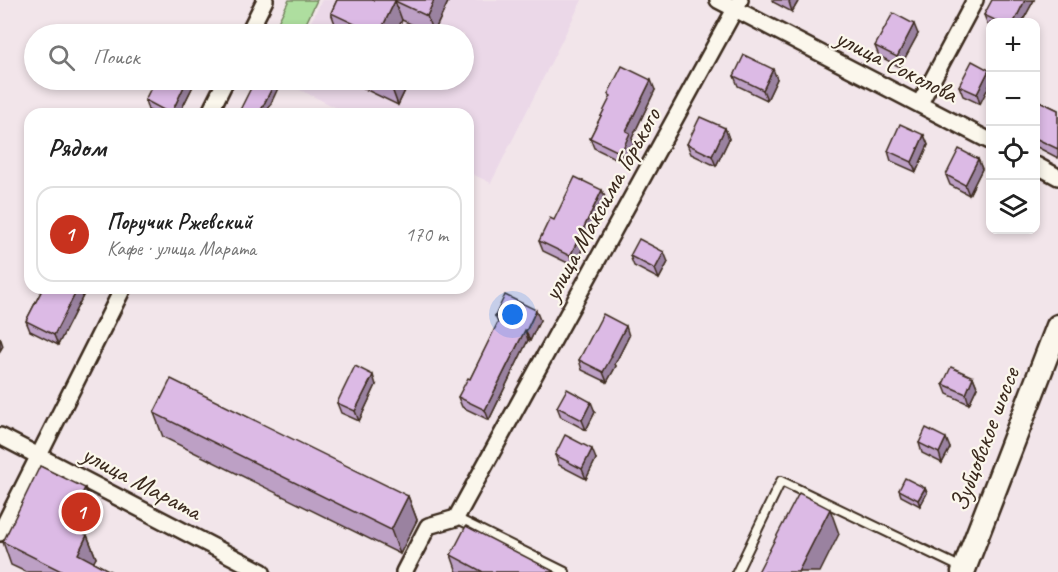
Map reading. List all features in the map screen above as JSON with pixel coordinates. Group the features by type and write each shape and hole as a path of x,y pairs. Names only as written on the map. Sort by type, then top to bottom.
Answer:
{"main road":[{"name":"Зубцовское шоссе","path":"963,570 1058,326"}],"street":[{"path":"253,24 265,0"},
{"name":"улица Соколова","path":"718,0 738,4 986,139"},
{"path":"920,103 975,0"},
{"name":"улица Максима Горького","path":"456,518 738,4"},
{"path":"212,108 221,90"},
{"path":"1040,168 1058,177"},
{"path":"0,533 120,294"},
{"name":"улица Марата","path":"0,436 262,572"},
{"path":"405,572 428,526 456,518"}],"lane":[{"path":"737,572 781,482 963,570"},
{"path":"456,518 565,572"}],"shaded area":[{"path":"322,0 582,0 491,183 474,175 474,108 337,108 300,90 474,90 474,24 310,24"}],"green space":[{"path":"289,0 317,0 306,24 277,24"}],"building":[{"path":"337,0 434,0 427,16 395,1 384,24 355,24 331,13"},
{"path":"992,0 1025,0 1016,18 990,18 984,15"},
{"path":"893,13 914,24 897,57 875,46"},
{"path":"744,55 773,69 763,90 734,76"},
{"path":"972,61 986,68 986,76 977,94 959,86"},
{"path":"622,66 651,80 626,131 630,133 621,153 590,138 611,96 608,94"},
{"path":"150,90 182,90 174,108 160,108 145,100"},
{"path":"250,90 271,90 262,108 241,108"},
{"path":"1040,101 1058,110 1058,149 1040,140"},
{"path":"700,117 725,128 712,156 687,144"},
{"path":"900,124 924,135 912,162 888,151"},
{"path":"959,149 978,159 965,185 946,175"},
{"path":"575,177 602,190 570,256 539,241 550,218 554,220"},
{"path":"639,239 664,252 655,269 630,256"},
{"path":"40,294 75,294 54,335 26,321"},
{"path":"505,295 536,310 485,410 458,397 468,378 470,379 500,318 495,316"},
{"path":"603,314 626,326 603,372 579,360"},
{"path":"355,366 373,375 355,411 337,403"},
{"path":"951,367 973,377 966,394 943,384"},
{"path":"171,379 408,496 391,530 154,413"},
{"path":"567,389 591,402 582,420 557,407"},
{"path":"926,428 946,438 939,453 919,443"},
{"path":"565,435 592,449 582,469 555,455"},
{"path":"40,466 85,488 66,525 87,535 78,554 112,572 63,572 3,542"},
{"path":"905,478 925,488 918,500 899,490"},
{"path":"799,493 830,509 798,572 758,572"},
{"path":"466,526 555,572 483,572 451,555"}],"place":[{"name":"Поручик Ржевский","path":"81,512"}]}
